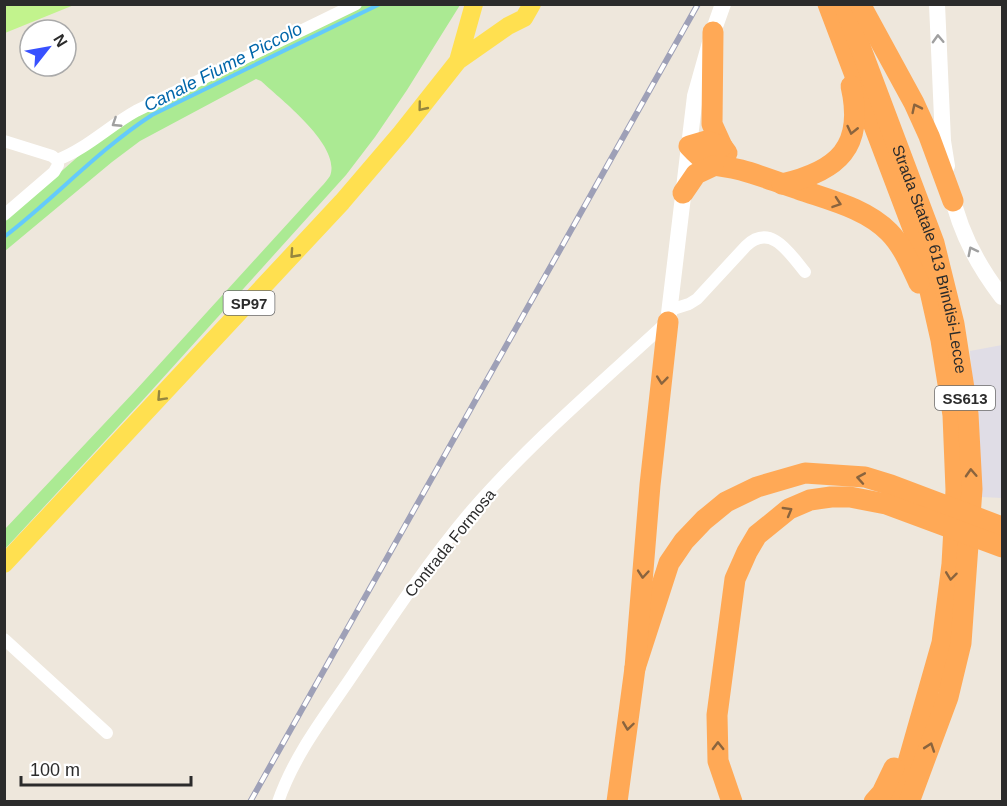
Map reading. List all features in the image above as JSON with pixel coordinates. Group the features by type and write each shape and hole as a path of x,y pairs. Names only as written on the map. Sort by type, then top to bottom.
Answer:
{"highway":[{"name":"Strada Statale 613 Brindisi-Lecce","path":"828,4 920,247 941,339 953,415 956,500 952,564 942,643 901,787 894,801"},
{"name":"Strada Statale 613 Brindisi-Lecce","path":"844,4 934,243 954,324 968,414 972,489 961,643 948,697 909,801"},
{"path":"860,4 914,103 953,201"},
{"path":"713,32 712,124 722,146 740,170"},
{"path":"782,184 808,178 830,167 847,149 854,128 855,103 838,32"},
{"path":"722,146 706,141 689,146 700,158 713,166 740,170 850,207 875,219 904,251 941,339"},
{"path":"683,193 696,174 713,166"},
{"path":"617,801 635,668 650,485 669,316"},
{"path":"635,668 669,563 684,541 704,520 726,502 757,487 805,473 865,477 1002,547"},
{"path":"732,801 718,761 717,715 735,579 757,535 789,509 810,500 831,496 912,503 1002,527"},
{"path":"874,801 882,793 923,705"}],"main road":[{"path":"474,4 482,18 498,27 508,27 524,18 532,4"},
{"name":"SP97","path":"458,61 474,4"},
{"path":"669,316 695,96 723,4"},
{"path":"937,4 943,141 953,201 960,224 975,257 1002,297"},
{"name":"SP97","path":"4,564 334,210 401,133 458,61 508,27"}],"street":[{"path":"57,160 74,154 101,132 136,111 356,4"},
{"path":"4,141 52,156 57,160 58,165 54,172 4,215"},
{"path":"669,316 697,299 746,246 761,236 768,236 786,249 806,272"},
{"name":"Contrada Formosa","path":"278,801 287,776 309,736 396,611 471,512 530,450 669,316"},
{"path":"4,639 107,733"}],"shaded area":[{"path":"1002,345 1002,498 981,497 970,351"}],"green space":[{"path":"5,4 74,4 42,18 18,18 18,28 5,33"},
{"path":"363,5 460,5 407,90 346,175 5,549 5,529 135,391 323,184 330,176 331,164 327,151 307,124 261,81 256,79 140,141 5,251 5,221 90,146 138,114"}],"waterway":[{"name":"Canale Fiume Piccolo","path":"4,237 113,143 152,115 380,4"}],"railway":[{"path":"250,802 698,4"}]}
